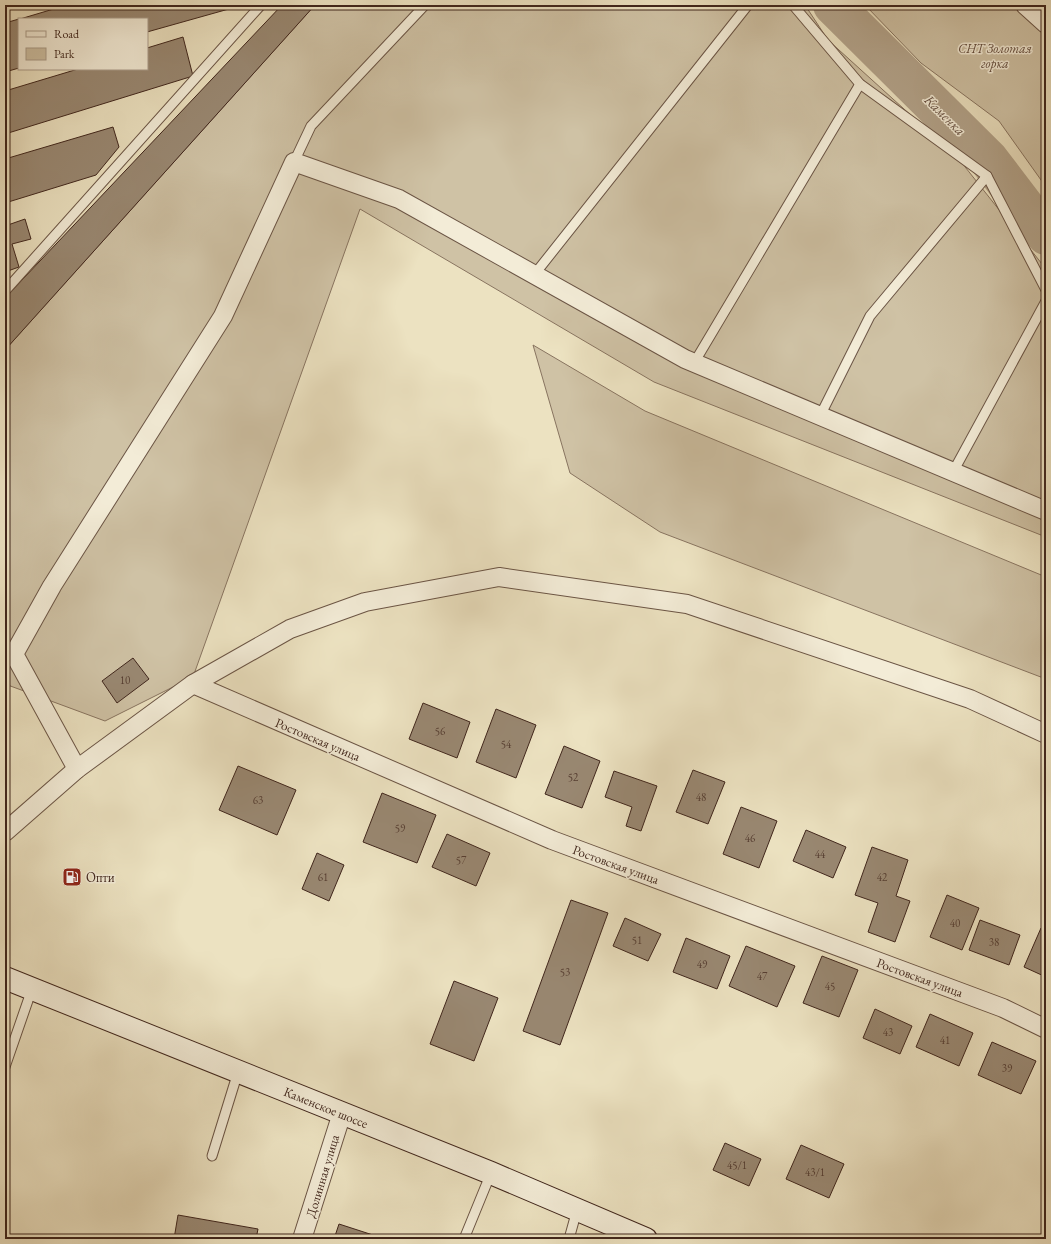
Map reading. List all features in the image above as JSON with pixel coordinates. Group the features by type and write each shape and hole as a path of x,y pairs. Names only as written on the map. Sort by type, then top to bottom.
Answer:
{"street":[{"path":"1025,5 1046,24"},
{"path":"77,769 10,651 223,316 294,162 399,199 694,363 1046,511"},
{"path":"5,832 77,769 193,684 290,629 365,602 498,577 687,604 970,699 1046,734"},
{"name":"Ростовская улица","path":"193,684 552,840 1002,1008 1046,1029"},
{"name":"Каменское шоссе","path":"5,978 342,1113 646,1239"},
{"name":"Долинная улица","path":"302,1239 342,1113"}],"lane":[{"path":"5,291 261,5"},
{"path":"294,162 310,126 425,5"},
{"path":"534,275 748,5"},
{"path":"793,5 860,84 987,176 1046,290"},
{"path":"694,363 860,84"},
{"path":"820,416 870,316 987,176"},
{"path":"953,472 1046,301"},
{"path":"5,1067 32,989"},
{"path":"212,1156 238,1072"},
{"path":"464,1239 491,1174"},
{"path":"569,1239 577,1210"}],"green space":[{"path":"315,5 805,5 828,40 958,158 1046,269 1046,537 654,382 360,209 193,677 105,721 5,684 5,350"},
{"name":"СНТ Золотая горка","path":"865,5 1046,5 1046,187 999,121 921,63"},
{"path":"533,345 645,411 1046,577 1046,679 660,532 570,473"},
{"path":"5,720 9,723 5,788"}],"building":[{"path":"67,5 243,5 148,32 148,18 23,18"},
{"path":"282,5 315,5 5,350 5,298"},
{"path":"18,19 18,68 5,72 5,23"},
{"path":"183,37 193,76 5,134 5,91 75,70 148,70 148,48"},
{"path":"113,127 119,147 96,175 5,203 5,159"},
{"path":"25,219 31,239 12,244 19,267 5,272 5,226"},
{"path":"133,658 149,679 117,703 102,681"},
{"path":"423,703 470,722 457,758 409,739"},
{"path":"496,709 536,725 516,778 476,762"},
{"path":"564,746 600,761 582,808 545,794"},
{"path":"238,766 296,790 277,835 219,810"},
{"path":"693,770 725,782 708,824 676,812"},
{"path":"614,771 657,786 641,831 626,826 632,807 605,797"},
{"path":"382,793 436,815 417,863 363,842"},
{"path":"741,807 777,821 759,868 723,854"},
{"path":"806,830 846,847 833,878 793,861"},
{"path":"447,834 490,853 476,886 432,867"},
{"path":"872,847 908,860 896,896 910,901 895,942 868,932 878,903 855,895"},
{"path":"317,853 344,865 329,901 302,889"},
{"path":"947,895 979,908 962,950 930,937"},
{"path":"571,900 608,913 560,1045 523,1031"},
{"path":"625,918 661,934 648,961 613,946"},
{"path":"980,920 1020,935 1009,965 969,950"},
{"path":"1041,928 1046,930 1046,977 1024,967"},
{"path":"686,938 730,956 717,989 673,972"},
{"path":"746,946 795,966 777,1007 729,986"},
{"path":"822,956 858,970 839,1017 803,1003"},
{"path":"454,981 498,998 474,1061 430,1044"},
{"path":"875,1009 912,1026 900,1054 863,1038"},
{"path":"930,1014 973,1033 959,1066 916,1047"},
{"path":"992,1042 1036,1061 1021,1094 978,1075"},
{"path":"725,1143 761,1159 749,1186 713,1170"},
{"path":"801,1145 844,1164 829,1198 786,1179"},
{"path":"178,1215 258,1229 256,1239 174,1239"},
{"path":"339,1224 376,1236 375,1239 334,1239"}],"waterway":[{"name":"Каменка","path":"833,5 989,160 1046,235"}],"place":[{"name":"Опти","path":"72,877"}]}
